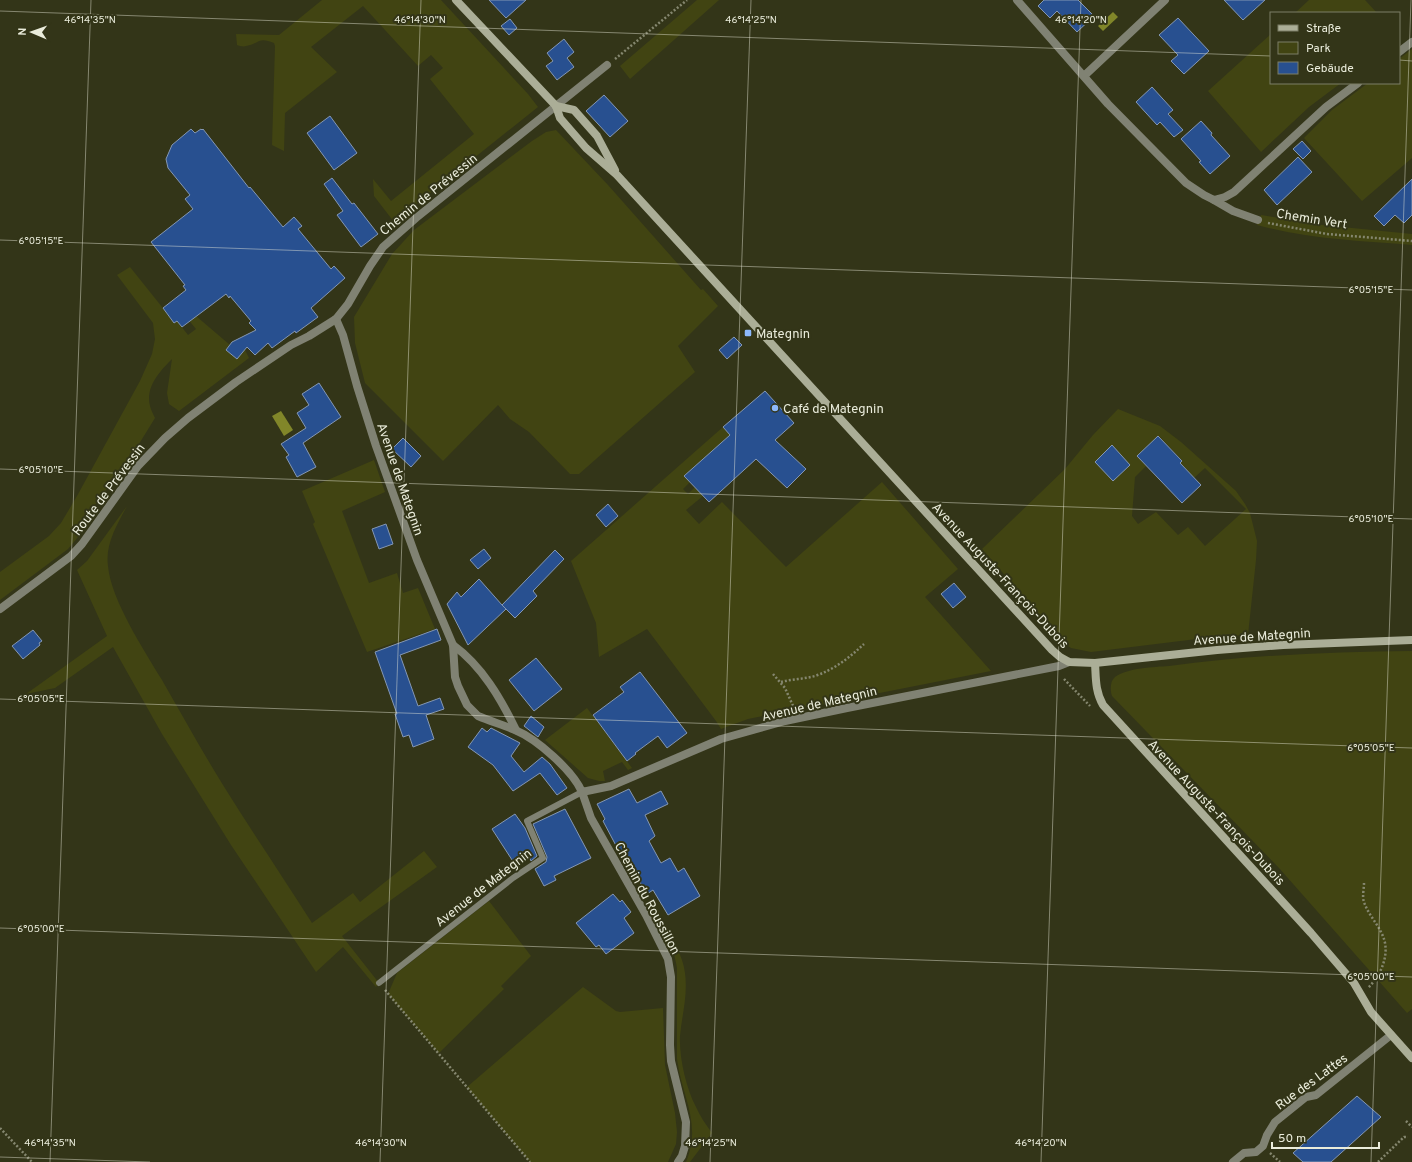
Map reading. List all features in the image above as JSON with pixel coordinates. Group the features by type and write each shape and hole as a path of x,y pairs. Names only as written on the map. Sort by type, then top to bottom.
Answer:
{"main road":[{"name":"Avenue Auguste-François-Dubois","path":"456,0 556,106 560,118 586,148 617,174 1052,650 1069,662 1095,663 1096,690 1103,705 1312,933 1354,983 1371,1012 1412,1058"},
{"name":"Avenue Auguste-François-Dubois","path":"556,106 574,110 597,136 617,174"},
{"name":"Avenue de Mategnin","path":"1095,663 1217,650 1282,645 1412,640"}],"street":[{"name":"Chemin Vert","path":"1018,0 1108,104 1186,183 1233,211 1258,220"},
{"path":"1084,76 1165,0"},
{"path":"1400,51 1412,42"},
{"name":"Chemin de Prévessin","path":"336,319 348,304 383,247 607,65"},
{"path":"1214,200 1225,197 1234,192 1326,107 1357,84"},
{"name":"Route de Prévessin","path":"0,609 66,560 78,548 138,466 165,438 188,418 236,382 291,345 309,336 336,319"},
{"name":"Avenue de Mategnin","path":"336,319 343,335 376,446 417,560 453,645 455,676 467,705 478,716 516,730 554,756 574,778 582,792 611,786 721,739 799,718 1059,666 1069,662"},
{"name":"Avenue de Mategnin","path":"453,645 466,654 478,667 496,694 516,730"},
{"name":"Chemin du Roussillon","path":"582,792 591,818 646,915 668,959 671,976 671,1061 686,1122 684,1146 682,1156 678,1162"},
{"name":"Rue des Lattes","path":"1233,1162 1244,1153 1256,1152 1263,1146 1267,1135 1275,1122 1306,1096 1316,1095 1391,1035"}],"lane":[{"name":"Avenue de Mategnin","path":"379,983 513,878 543,858 527,821 582,792"}],"path":[{"path":"607,65 687,0"},
{"name":"Chemin Vert","path":"1258,220 1278,226 1327,234 1412,241"},
{"path":"781,682 813,676 832,670 847,660 864,644"},
{"path":"773,674 785,688 799,718"},
{"path":"1364,883 1363,900 1382,934 1386,945 1386,958 1379,974 1372,984"},
{"path":"379,983 530,1162"},
{"path":"1406,1121 1412,1128"},
{"path":"0,1128 32,1162"},
{"path":"1378,1162 1404,1137 1408,1137"},
{"path":"1267,1150 1280,1162"}],"green space":[{"path":"322,0 441,0 528,94 538,107 394,222 374,196 373,179 391,201 474,134 430,79 443,68 431,55 418,66 363,6 311,47 337,72 285,113 284,151 272,145 275,46 274,43 262,40 250,45 239,46 237,45 236,34 279,35"},
{"path":"697,0 719,0 630,79 620,66"},
{"path":"1309,0 1365,0 1376,12 1296,12"},
{"path":"1270,35 1270,84 1340,84 1309,107 1261,152 1208,91"},
{"path":"1412,49 1412,158 1362,201 1304,138 1332,110 1367,84 1400,84 1400,58"},
{"path":"556,130 608,185 701,290 703,289 718,306 678,346 695,372 579,474 570,474 529,432 510,419 498,405 443,461 365,383 355,343 354,317 392,254 414,230 532,141 546,132"},
{"path":"1261,215 1322,225 1412,234 1412,245 1334,239 1276,230 1257,225"},
{"path":"130,267 174,322 177,321 188,335 196,329 187,318 196,316 230,345 245,350 249,358 179,411 169,404 167,393 172,359 158,374 150,392 150,406 155,418 134,452 92,509 98,513 68,549 0,600 0,572 49,536 61,523 140,381 152,354 155,339 153,323 117,275"},
{"path":"1118,409 1160,426 1181,442 1236,491 1250,513 1257,541 1248,635 1213,637 1091,652 1071,648 1065,644 982,549 1065,469 1093,435","holes":["1159,436 1182,460 1180,463 1194,478 1205,468 1246,509 1205,546 1188,527 1178,535 1156,512 1138,524 1132,516 1135,477 1146,466 1137,456"]},
{"path":"723,427 730,435 685,476 690,482 683,489 688,494 695,487 703,496 686,510 699,524 722,502 786,567 882,482 958,569 925,597 991,671 748,719 721,729 647,629 599,657 596,623 571,561"},
{"path":"374,460 385,492 342,511 369,583 397,573 403,593 418,588 435,629 367,652 313,524 315,522 302,491"},
{"path":"127,506 119,520 108,550 110,579 115,594 129,624 215,772 312,923 353,893 360,902 424,851 437,867 342,936 379,983 376,987 343,947 316,972 231,845 162,734 113,647 55,688 26,694 107,636 77,570 87,561"},
{"path":"1412,651 1412,1009 1407,1013 1279,868 1112,696 1111,683 1115,677 1120,674 1133,670 1199,662 1290,655"},
{"path":"587,708 632,768 628,770 622,762 603,771 605,781 588,778 545,740"},
{"path":"489,901 531,956 501,986 504,989 439,1053 388,994 397,973"},
{"path":"666,925 680,954 684,966 686,981 680,1036 684,1072 692,1099 701,1117 712,1133 690,1162 686,1162 692,1135 692,1123 679,1073 677,1059 677,968 667,937 661,928"},
{"path":"583,987 616,1011 620,1012 663,1008 665,1065 675,1113 677,1132 676,1144 668,1162 530,1162 467,1087"}],"shaded area":[{"path":"1113,12 1118,17 1103,31 1098,26"},
{"path":"281,411 293,430 284,436 272,416"}],"building":[{"path":"489,0 526,0 506,18"},
{"path":"1044,0 1078,0 1094,16 1077,32 1057,11 1050,18 1038,6"},
{"path":"1224,0 1265,0 1243,20"},
{"path":"1178,18 1209,51 1184,74 1171,61 1178,55 1159,35"},
{"path":"510,19 517,28 509,35 501,26"},
{"path":"564,39 574,52 567,58 574,67 557,80 546,66 553,61 547,53"},
{"path":"1152,87 1173,110 1168,114 1183,130 1174,137 1160,122 1157,125 1136,102"},
{"path":"604,95 628,121 610,137 586,111"},
{"path":"330,116 357,153 334,170 307,133"},
{"path":"1201,121 1212,133 1211,135 1230,156 1210,174 1199,162 1201,161 1181,139"},
{"path":"191,129 195,133 203,129 249,188 250,187 283,227 294,217 302,226 298,229 331,269 334,266 345,278 311,308 318,317 296,333 295,331 272,348 268,343 255,355 247,347 237,359 226,350 232,342 256,330 249,323 251,321 230,296 229,298 226,294 182,327 177,321 174,323 163,308 186,290 183,286 185,285 151,242 193,209 185,199 190,195 168,168 166,159 172,145"},
{"path":"1302,141 1311,151 1303,159 1293,149"},
{"path":"1298,157 1312,172 1277,205 1264,190"},
{"path":"332,178 378,234 361,247 337,215 343,211 324,184"},
{"path":"1412,179 1412,215 1404,223 1395,215 1384,226 1374,216"},
{"path":"734,337 742,345 727,359 719,350"},
{"path":"319,383 341,417 303,443 316,467 297,477 286,457 289,455 281,444 306,428 297,413 309,405 302,394"},
{"path":"765,391 794,423 775,440 806,469 787,488 756,459 709,502 684,476 730,435 723,427"},
{"path":"1158,436 1182,461 1180,463 1201,485 1182,503 1137,456"},
{"path":"403,438 421,456 411,467 392,449"},
{"path":"1112,445 1130,465 1113,481 1095,462"},
{"path":"608,504 618,516 606,527 596,515"},
{"path":"386,524 393,544 379,549 372,529"},
{"path":"484,549 491,558 478,569 470,560"},
{"path":"555,550 564,559 533,591 537,596 515,618 506,609 468,645 447,604 457,592 461,597 479,579 502,605"},
{"path":"954,583 966,597 953,608 941,594"},
{"path":"437,629 441,640 400,655 418,706 440,698 444,709 426,715 434,739 413,747 409,735 403,737 395,714 397,714 375,652"},
{"path":"33,630 42,641 39,643 40,645 23,659 12,646"},
{"path":"536,658 562,689 534,711 509,680"},
{"path":"640,672 687,733 667,748 658,736 635,753 636,754 627,761 593,715 624,692 620,687"},
{"path":"531,716 544,727 538,737 524,726"},
{"path":"482,728 487,732 491,728 520,743 511,756 524,772 542,757 550,764 567,788 557,795 540,773 513,791 493,765 468,747"},
{"path":"629,789 637,803 661,791 668,804 645,815 655,836 649,841 661,863 670,858 678,872 684,868 700,896 668,915 653,890 647,894 637,877 639,876 625,855 622,857 603,821 605,819 597,804"},
{"path":"565,809 591,858 554,876 556,880 544,886 535,869 546,862 547,857 533,824"},
{"path":"515,814 525,828 537,856 531,861 528,854 514,863 492,829"},
{"path":"613,894 620,902 622,900 631,912 624,918 634,933 606,954 599,945 596,947 576,923"},
{"path":"1357,1096 1381,1117 1331,1162 1303,1162 1293,1153"}],"place":[{"name":"Mategnin","path":"748,333"},
{"name":"Café de Mategnin","path":"775,408"}]}
